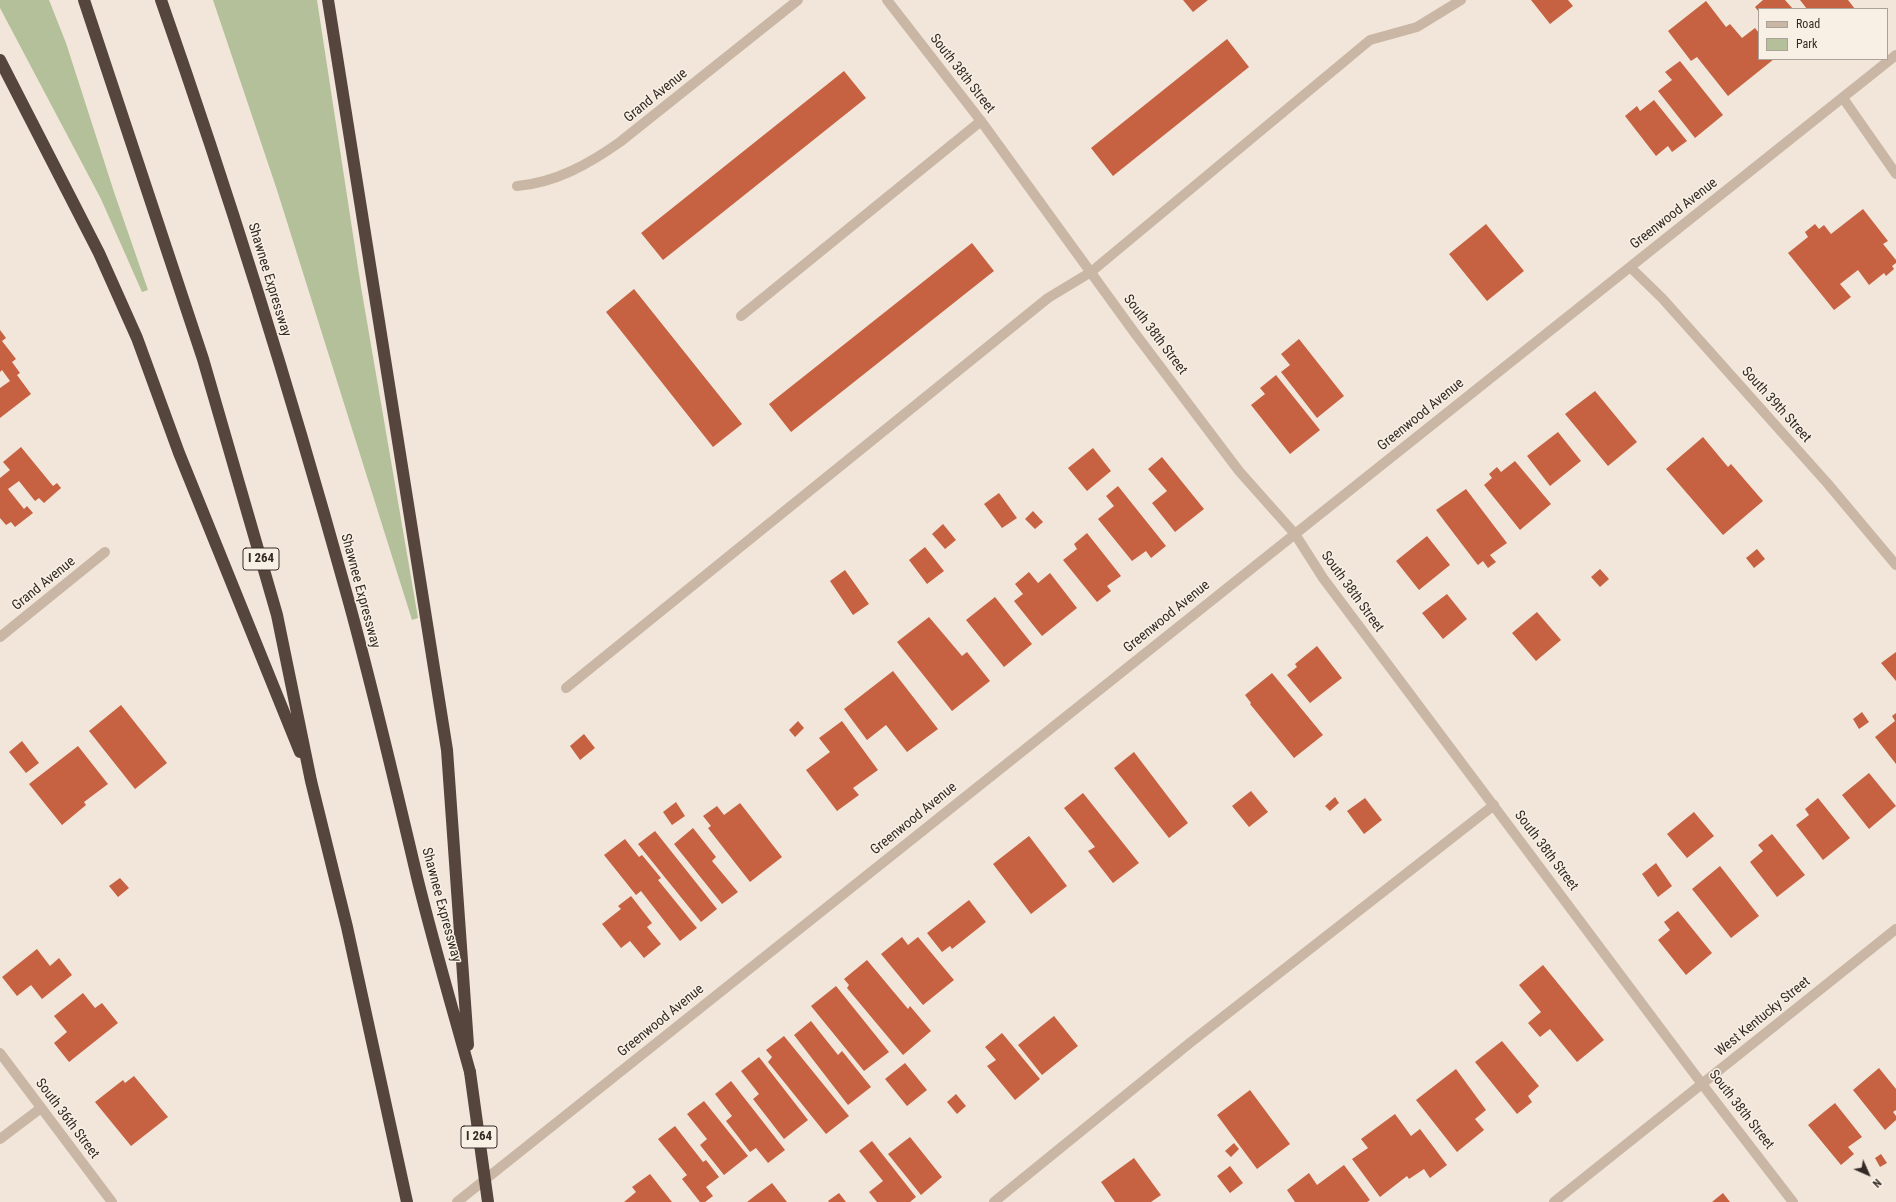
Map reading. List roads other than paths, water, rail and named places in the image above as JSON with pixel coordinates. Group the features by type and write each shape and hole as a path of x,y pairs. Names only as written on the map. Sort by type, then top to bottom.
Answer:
{"highway":[{"name":"I 264","path":"84,0 203,359 275,607 311,781 347,927 407,1202"},
{"name":"Shawnee Expressway","path":"161,0 213,150 276,352 341,573 391,765 418,879 470,1072 488,1202"},
{"path":"328,0 447,750 470,1072"},
{"path":"0,60 99,253 137,338 179,453 311,781"}],"street":[{"name":"Grand Avenue","path":"517,186 529,185 570,172 601,155 620,142 798,0"},
{"name":"South 38th Street","path":"886,0 982,121 1091,272 1239,471 1295,534 1323,578 1702,1084 1793,1202"},
{"path":"566,688 1048,298 1091,272 1370,40 1417,27 1461,0"},
{"name":"Greenwood Avenue","path":"457,1202 1896,55"},
{"path":"1843,98 1896,174"},
{"path":"741,316 982,121"},
{"name":"South 39th Street","path":"1630,267 1662,298 1828,484 1896,565"},
{"name":"Grand Avenue","path":"1,632 105,552"},
{"path":"994,1202 1191,1042 1494,805"},
{"name":"West Kentucky Street","path":"1554,1202 1896,929"},
{"name":"South 36th Street","path":"0,1053 112,1202"},
{"path":"0,1140 41,1108"}]}
